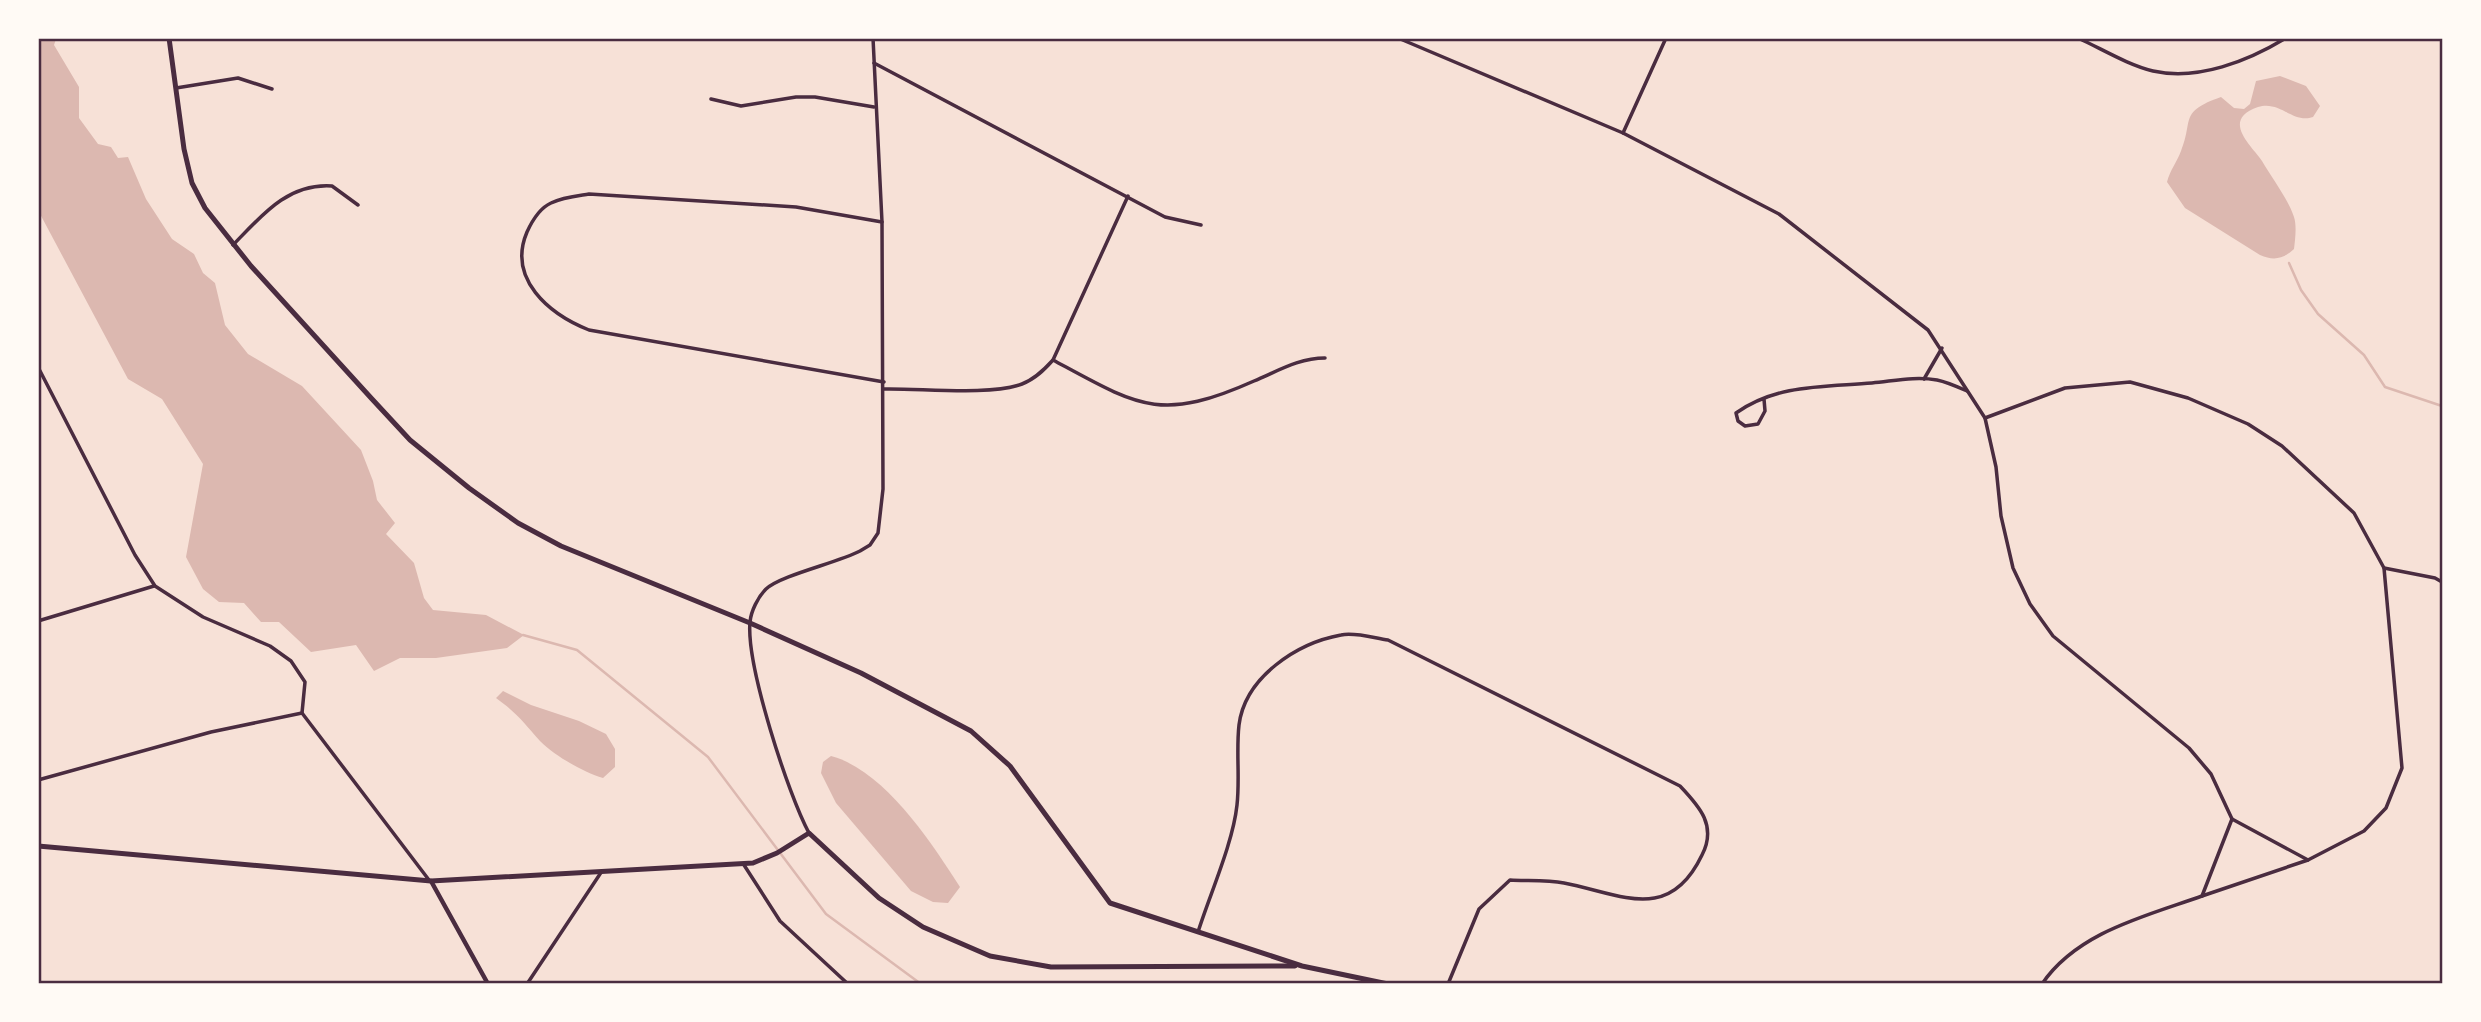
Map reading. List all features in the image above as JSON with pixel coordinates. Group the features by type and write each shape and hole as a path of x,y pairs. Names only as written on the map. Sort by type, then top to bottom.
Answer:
{"main road":[{"path":"169,38 192,183 205,208 233,244 410,440 480,496 534,533 561,546 750,622 861,673 971,731 1010,766 1110,902 1302,966 1388,984"},
{"path":"38,846 431,881 753,863 796,842 808,833 879,898 923,927 990,956 1051,967 1302,966"}],"street":[{"path":"808,833 784,774 755,665 750,622 757,600 771,585 850,556 870,545 876,537 883,489 884,382 882,222 874,107 873,38"},
{"path":"1398,38 1623,133 1779,214 1922,324 1942,348 1985,418 1996,467 2001,516 2013,568 2030,604 2053,636 2189,748 2211,774 2232,819 2308,860"},
{"path":"1623,133 1666,38"},
{"path":"2078,38 2152,71 2188,74 2254,57 2286,38"},
{"path":"874,63 1165,217 1202,225"},
{"path":"175,88 238,78 272,89"},
{"path":"711,99 741,106 796,97 815,97 874,107"},
{"path":"233,244 273,205 299,190 332,186 358,205"},
{"path":"882,222 796,207 589,194 566,198 543,208 526,234 522,255 523,272 538,297 563,317 589,330 884,382"},
{"path":"884,389 1011,387 1031,380 1053,360 1128,196"},
{"path":"1924,379 1942,348"},
{"path":"1053,360 1128,398 1180,406 1214,399 1306,358 1325,358"},
{"path":"38,367 135,555 155,586 203,617 270,646 291,662 305,682 302,713 431,881 486,983"},
{"path":"1764,399 1765,411 1758,424 1745,426 1738,421 1736,413 1764,399 1799,387 1924,379 1938,380 1969,391"},
{"path":"1985,418 2065,388 2130,382 2188,397 2248,424 2282,446 2354,513 2384,568 2402,768 2386,808 2364,831 2308,860 2109,929 2053,968 2042,984"},
{"path":"2384,568 2435,578 2442,583"},
{"path":"38,621 155,586"},
{"path":"1198,932 1232,830 1237,805 1239,722 1250,694 1275,664 1301,648 1343,634 1388,640 1680,786 1704,812 1707,845 1692,876 1668,895 1632,901 1562,883 1510,880 1479,909 1448,984"},
{"path":"38,780 211,732 302,713"},
{"path":"2202,896 2232,819"},
{"path":"744,864 780,921 848,984"},
{"path":"527,984 603,870"}],"shaded area":[{"path":"38,39 56,39 54,45 79,87 79,118 98,144 111,147 118,158 128,157 146,199 172,239 194,254 203,273 215,283 225,325 248,354 302,386 361,450 377,500 395,523 386,534 414,563 424,598 433,610 486,615 524,635 507,648 436,658 400,658 374,671 356,645 311,652 279,622 261,622 244,603 219,602 203,589 186,557 203,464 162,399 128,379 39,212"},
{"path":"2280,76 2306,86 2320,106 2313,117 2299,117 2266,106 2247,112 2241,119 2240,126 2246,141 2280,189 2295,221 2294,249 2282,257 2270,258 2260,255 2185,208 2167,182 2185,140 2190,118 2198,107 2221,97 2234,108 2244,109 2250,104 2256,81"},
{"path":"503,691 531,705 579,721 606,734 615,749 615,767 603,778 561,758 496,698"},
{"path":"831,756 851,764 869,776 920,829 960,887 948,903 933,902 911,891 836,803 821,773 823,762"}],"waterway":[{"path":"2289,263 2301,290 2318,314 2364,355 2385,387 2442,406"},
{"path":"523,635 577,650 708,757 826,914 921,984"}]}
